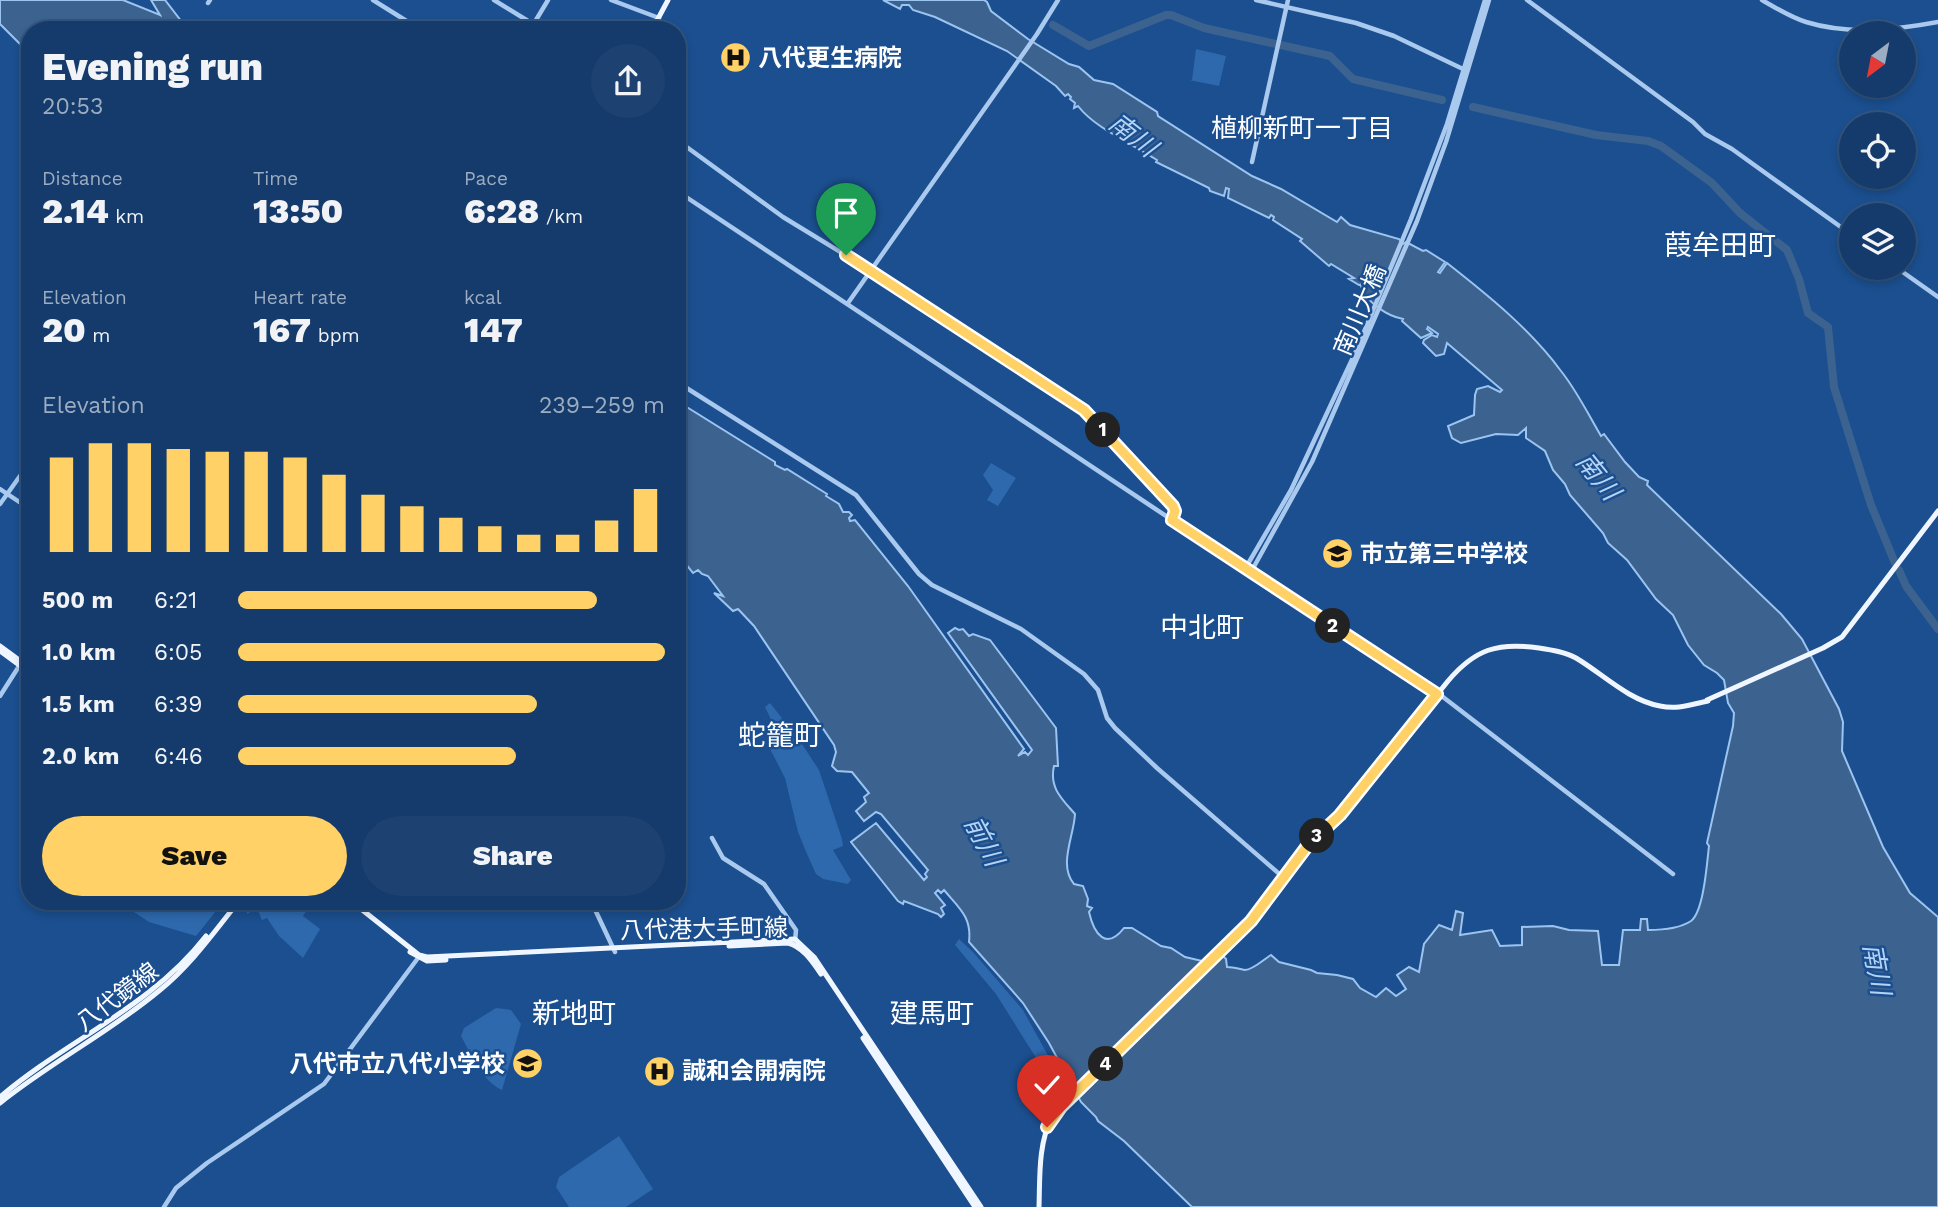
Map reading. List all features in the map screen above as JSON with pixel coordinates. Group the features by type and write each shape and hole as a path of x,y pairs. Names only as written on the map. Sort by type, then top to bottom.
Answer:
{"main road":[{"path":"657,21 668,0"},
{"path":"1039,1207 1045,1133 1052,1117 1258,913 1308,845 1340,815 1460,668 1477,655 1494,648 1518,645 1570,656 1636,698 1653,705 1675,708 1706,701 1823,648 1837,639 1854,623 1938,511"},
{"path":"0,648 21,664"},
{"name":"八代鏡線","path":"0,1097 20,1080 128,1010 160,985 191,955 229,910"},
{"name":"八代鏡線","path":"0,1102 23,1084 131,1014 163,988 196,956 230,910"},
{"path":"357,910 418,958"},
{"name":"八代港大手町線","path":"363,910 419,954 427,957 795,942 814,957 981,1207"},
{"name":"八代港大手町線","path":"795,942 809,957 975,1207"},
{"name":"八代港大手町線","path":"418,958 427,961 614,950"}],"street":[{"path":"373,0 407,21"},
{"path":"494,0 528,21"},
{"path":"535,21 548,0"},
{"path":"611,0 659,18"},
{"path":"848,303 1013,69 1058,0"},
{"path":"1256,0 1356,23 1394,36 1464,69"},
{"path":"1252,162 1288,0"},
{"path":"1414,220 1446,142 1487,0"},
{"path":"1414,220 1487,0"},
{"path":"1527,0 1693,122 1705,134 1732,149 1839,226"},
{"path":"1762,0 1805,22 1829,27 1880,29 1938,22"},
{"path":"1464,69 1470,65"},
{"path":"686,147 783,217 870,270 1084,410 1173,506 1175,511 1172,520"},
{"path":"686,197 1437,694 1673,874"},
{"name":"南川大橋","path":"1248,570 1302,481 1335,412 1414,220"},
{"path":"1914,280 1938,297"},
{"path":"1248,570 1300,473 1367,332"},
{"path":"686,388 856,495 911,564 932,584 1021,629 1084,674 1098,690 1107,718 1115,728 1284,878"},
{"path":"0,503 21,475"},
{"path":"0,489 21,503"},
{"path":"0,696 21,664"},
{"path":"712,838 723,858 764,884 796,930 795,942"},
{"path":"595,910 614,950"},
{"path":"164,1207 176,1188 207,1163 324,1084 418,958"}],"shaded area":[{"path":"1196,49 1226,56 1219,86 1189,80 1192,80"},
{"path":"991,463 1016,478 998,506 987,500 993,490 983,475"},
{"path":"770,703 819,770 842,839 843,846 833,850 851,880 848,884 823,879 816,874 807,854 798,832 785,778 770,749 774,726 765,707"},
{"path":"131,910 217,910 196,936 149,922"},
{"path":"258,910 307,910 303,916 320,929 303,958 279,936 267,918 262,920"},
{"path":"959,939 1023,1010 1068,1092 1060,1096 996,994 955,945"},
{"path":"496,1008 511,1010 521,1024 502,1090 483,1074 461,1036 464,1028"},
{"path":"619,1136 653,1189 626,1207 569,1207 556,1187 559,1177"}],"water":[{"path":"0,0 123,0 160,15 151,0 165,0 181,21 21,21 21,45 0,24"},
{"path":"883,0 984,0 991,11 1028,39 1069,64 1079,67 1094,80 1113,84 1252,176 1281,189 1337,222 1341,217 1350,225 1426,250 1445,262 1438,272 1440,273 1447,263 1536,341 1572,386 1601,436 1604,434 1639,477 1648,481 1647,485 1781,614 1802,639 1839,709 1843,722 1842,751 1883,847 1910,893 1938,917 1938,1207 1192,1207 1124,1141 1098,1121 1081,1102 1049,1043 1023,1003 969,942 966,919 944,890 935,893 945,905 941,908 944,914 941,917 898,901 851,842 876,823 924,880 928,870 881,814 876,812 864,821 856,811 866,802 864,797 869,793 852,772 837,771 832,766 836,752 834,745 754,626 738,609 733,611 714,593 723,596 708,576 698,570 693,573 686,564 686,407 775,462 775,465 787,469 827,494 826,496 839,504 843,512 852,515 850,521 855,520 908,586 1024,749 1018,756 1025,752 1028,755 1032,750 948,633 955,628 963,629 969,636 973,634 990,640 1056,728 1058,766 1054,766 1053,781 1058,793 1075,814 1067,868 1074,884 1083,886 1088,899 1087,906 1092,908 1089,912 1094,927 1106,939 1118,935 1124,928 1132,928 1185,957 1202,961 1214,954 1221,954 1226,959 1227,967 1245,970 1271,955 1279,962 1317,973 1353,979 1360,988 1376,997 1386,988 1396,996 1406,989 1397,975 1409,967 1419,972 1424,944 1439,925 1452,930 1456,911 1463,913 1460,935 1492,930 1500,946 1522,945 1522,927 1553,926 1569,930 1598,931 1602,965 1619,965 1623,930 1640,930 1641,919 1647,919 1648,930 1671,929 1686,924 1695,916 1704,886 1709,846 1707,843 1734,713 1728,703 1724,680 1704,665 1688,645 1673,615 1656,599 1627,560 1608,543 1603,533 1570,495 1553,470 1545,451 1526,438 1526,428 1518,435 1496,434 1461,443 1452,438 1448,426 1474,415 1477,389 1488,386 1500,392 1502,390 1447,343 1444,354 1436,356 1423,343 1432,335 1437,337 1438,334 1428,327 1432,333 1421,338 1402,321 1403,319 1372,303 1361,286 1364,284 1359,285 1349,279 1354,278 1331,264 1329,266 1300,241 1302,239 1273,220 1274,217 1271,215 1269,218 1228,198 1229,189 1226,188 1224,196 1210,191 1209,188 1156,162 1157,160 1094,121 1078,106 1074,108 1075,103 1068,94 1065,96 1056,86 1007,51 935,17 913,10 909,5 902,5 900,9"}],"waterway":[{"path":"1053,25 1089,46 1171,15 1204,28 1330,56 1353,79 1442,100"},
{"path":"1473,107 1596,135 1648,141 1661,146 1712,183 1740,213 1787,250 1799,279 1808,313 1828,327 1834,387 1871,505 1895,563"},
{"path":"1899,570 1906,586 1938,629"}],"place":[{"name":"八代更生病院","path":"735,58"},
{"name":"市立第三中学校","path":"1337,554"},
{"name":"八代市立八代小学校","path":"528,1064"},
{"name":"誠和会開病院","path":"659,1071"}],"district":[{"name":"植柳新町一丁目","path":"1302,128"},
{"name":"葭牟田町","path":"1720,245"},
{"name":"中北町","path":"1202,627"},
{"name":"蛇籠町","path":"780,735"},
{"name":"新地町","path":"574,1013"},
{"name":"建馬町","path":"932,1013"}],"route":[{"path":"846,255 1084,410 1173,506 1175,511 1172,520 1437,694 1340,815 1308,845 1251,921 1061,1107 1047,1127"}],"water label":[{"name":"南川","path":"1133,135"},
{"name":"南川","path":"1598,476"},
{"name":"前川","path":"984,841"},
{"name":"南川","path":"1877,969"}]}
